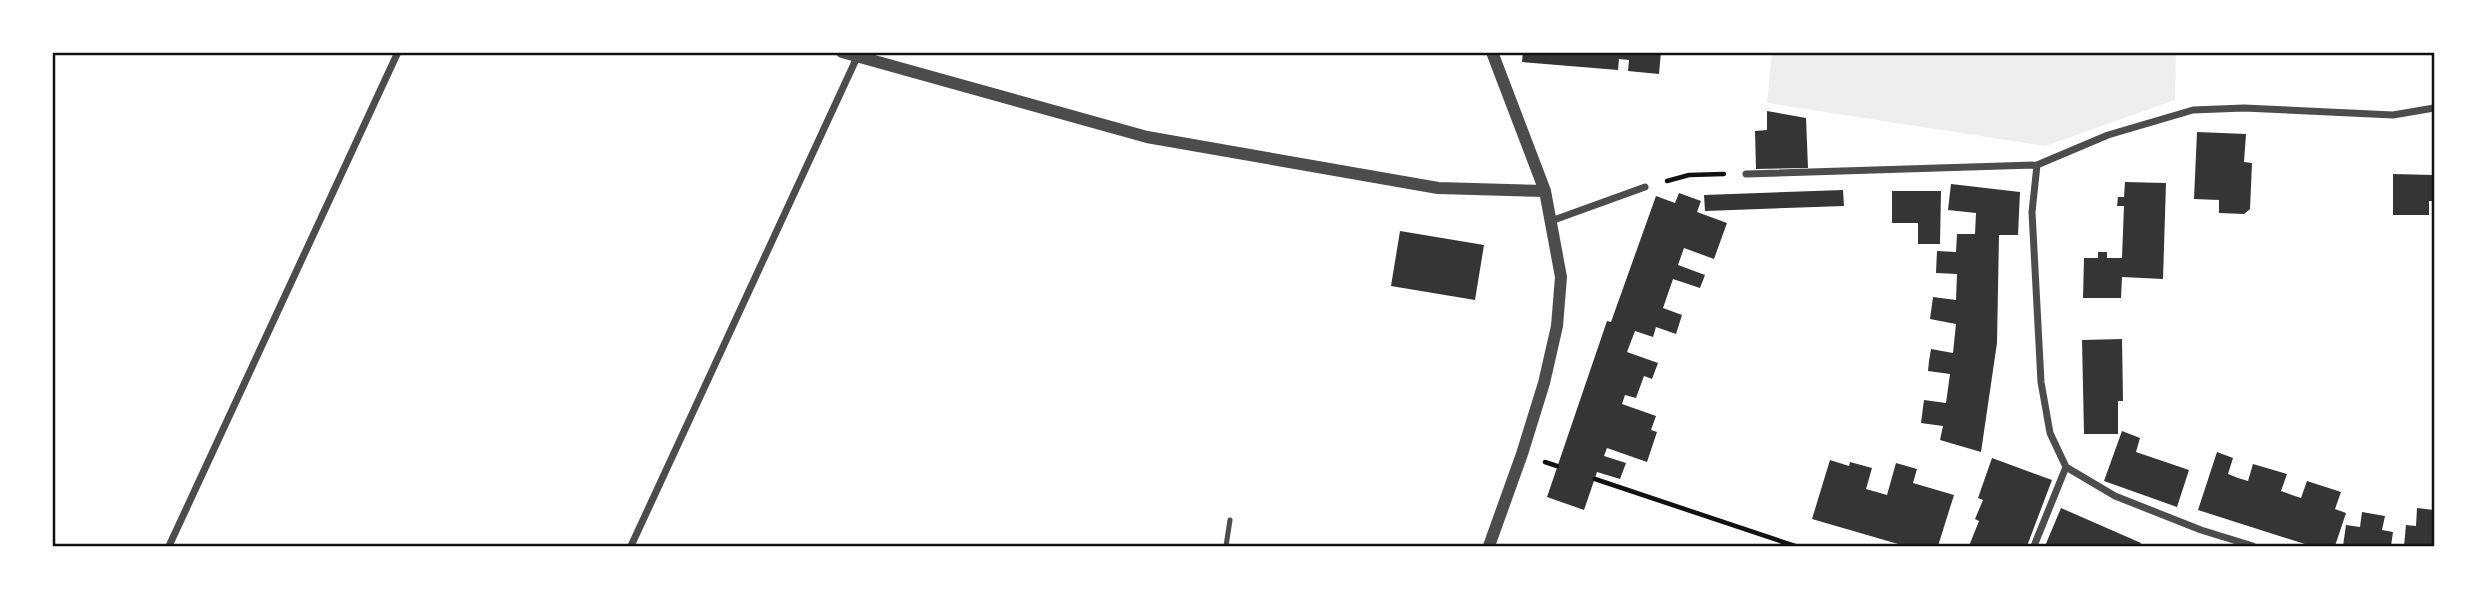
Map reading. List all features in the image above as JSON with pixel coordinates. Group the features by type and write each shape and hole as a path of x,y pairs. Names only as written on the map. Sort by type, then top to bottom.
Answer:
{"street":[{"path":"169,547 398,52"},
{"path":"842,52 1147,136 1438,188 1545,191"},
{"path":"1489,547 1544,383 1556,326 1562,277 1545,191 1492,52"},
{"path":"631,547 858,55"},
{"path":"1746,174 2037,165 2108,135 2193,110 2244,108 2393,114 2434,108"},
{"path":"2037,165 2032,212 2041,382 2050,433 2066,467 2115,496 2253,547"},
{"path":"1551,221 1645,187"},
{"path":"2034,547 2066,467"}],"lane":[{"path":"1226,547 1230,520"}],"path":[{"path":"1645,187 1689,175 1746,174"},
{"path":"1595,479 1795,547"}],"shaded area":[{"path":"1772,53 2176,53 2175,100 2045,146 1767,103"}],"building":[{"path":"1523,52 1661,52 1659,74 1628,71 1629,60 1619,59 1618,70 1522,62"},
{"path":"1767,111 1806,118 1808,168 1756,169 1755,131 1767,130"},
{"path":"2197,132 2246,134 2244,162 2252,163 2250,209 2244,214 2219,213 2219,200 2194,199"},
{"path":"2393,174 2434,175 2434,201 2429,201 2429,215 2393,215"},
{"path":"2125,182 2166,183 2163,279 2122,277 2121,298 2083,298 2084,258 2098,258 2098,252 2107,252 2107,258 2122,258 2124,206 2117,206 2118,197 2124,197"},
{"path":"1951,184 2020,192 2018,235 1999,235 1997,343 1981,452 1940,440 1943,426 1921,423 1924,400 1946,403 1950,374 1928,371 1929,361 1931,349 1953,353 1956,324 1930,319 1933,297 1956,300 1957,274 1936,273 1937,251 1956,252 1957,234 1975,234 1976,213 1948,210"},
{"path":"1843,190 1844,206 1705,211 1704,195"},
{"path":"1892,191 1941,191 1940,244 1918,244 1918,223 1892,223"},
{"path":"1679,193 1701,201 1697,212 1727,223 1714,259 1684,248 1678,265 1705,275 1700,288 1673,279 1663,308 1682,315 1676,334 1656,327 1653,337 1635,331 1627,352 1658,363 1652,379 1644,376 1636,398 1625,395 1622,404 1656,416 1651,430 1657,432 1647,462 1607,448 1604,456 1626,463 1620,479 1597,472 1584,510 1547,497 1607,321 1611,322 1656,196 1675,203"},
{"path":"1400,231 1484,245 1475,300 1391,286"},
{"path":"2122,339 2123,401 2118,401 2118,434 2084,434 2082,340"},
{"path":"2122,431 2140,438 2136,452 2189,470 2177,507 2104,481"},
{"path":"2217,452 2233,458 2228,474 2238,478 2248,481 2253,464 2287,474 2281,491 2301,498 2307,481 2341,492 2335,509 2346,513 2335,546 2311,546 2198,510"},
{"path":"1992,458 2052,480 2027,546 1969,546 1979,521 1975,519 1983,500 1978,498"},
{"path":"1830,460 1849,466 1850,462 1872,468 1866,489 1887,495 1896,463 1917,469 1913,483 1954,495 1938,546 1905,546 1812,519"},
{"path":"2061,508 2141,543 2140,546 2045,546"},
{"path":"2417,508 2434,510 2434,546 2404,546 2406,525 2416,526"},
{"path":"2362,512 2385,516 2382,530 2393,532 2391,546 2343,546 2346,525 2360,527"}]}
